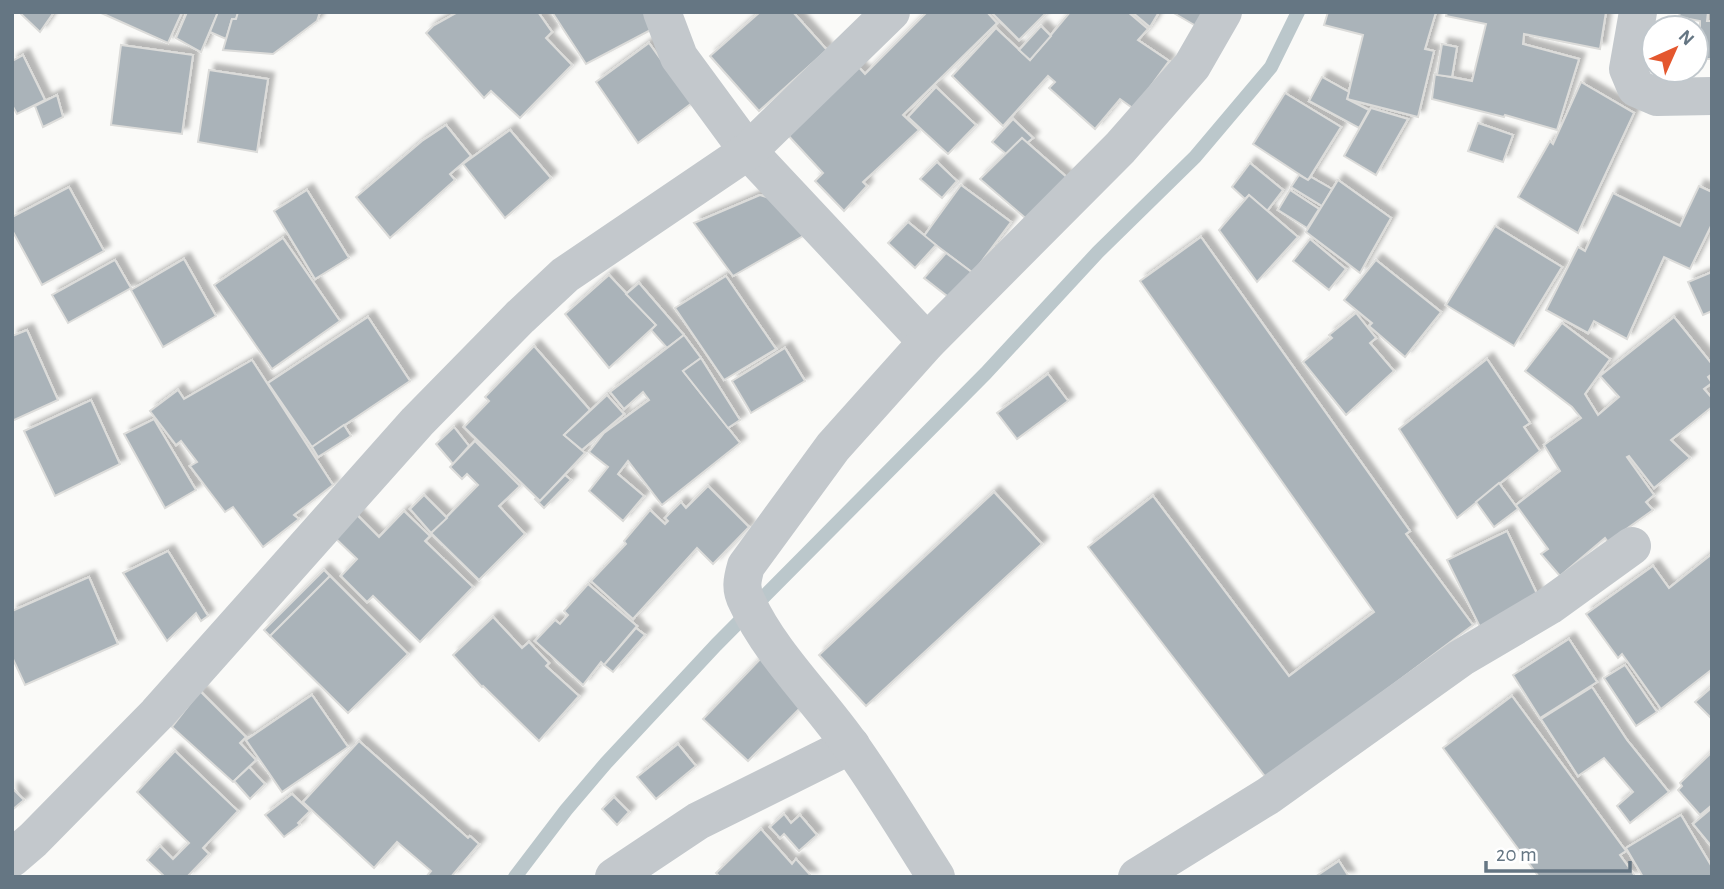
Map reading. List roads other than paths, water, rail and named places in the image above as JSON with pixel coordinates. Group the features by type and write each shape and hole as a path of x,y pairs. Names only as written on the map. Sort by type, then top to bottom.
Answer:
{"street":[{"path":"662,12 679,57 748,150 927,342"},
{"path":"12,858 157,714 417,422 520,317 565,275 748,150 891,12"},
{"path":"936,877 851,745 781,655 752,612 741,582 746,566 833,447 927,342 1120,148 1192,66 1223,12"},
{"path":"1639,12 1628,69 1636,88 1657,97 1712,96"},
{"path":"1137,877 1268,796 1461,658 1549,606 1633,546"},
{"path":"614,877 698,821 851,745"}],"waterway":[{"path":"515,877 606,763 716,645 986,373 1098,252 1195,157 1271,67 1298,12"}]}
